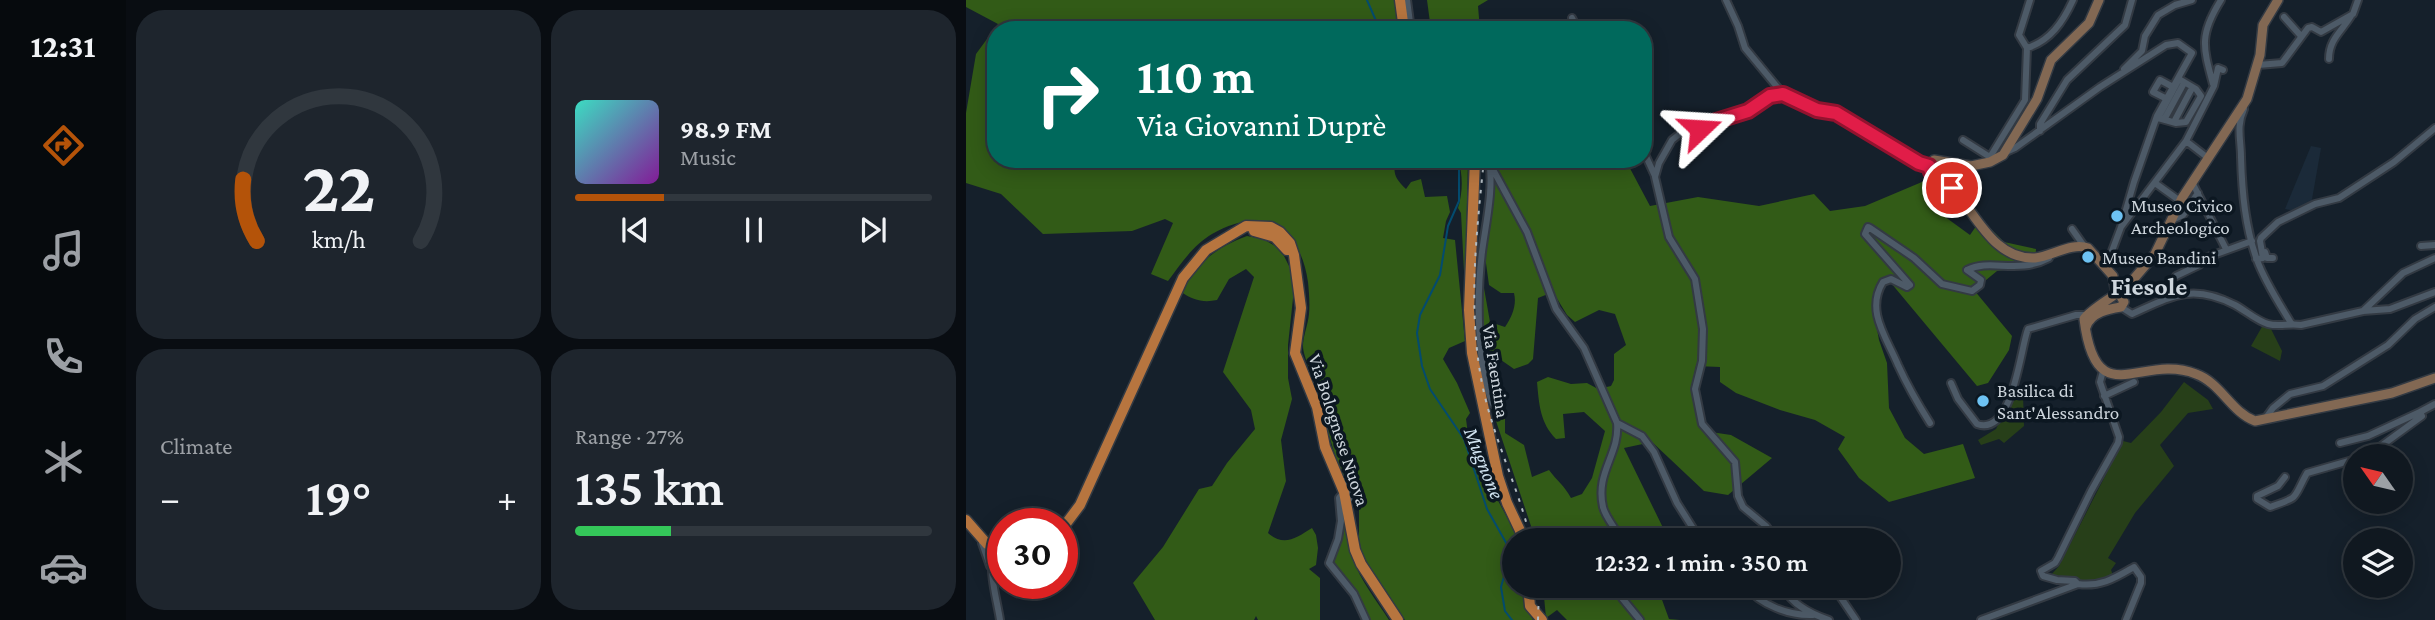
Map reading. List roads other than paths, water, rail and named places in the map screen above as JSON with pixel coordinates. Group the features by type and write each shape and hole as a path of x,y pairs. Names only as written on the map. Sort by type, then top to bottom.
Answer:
{"main road":[{"path":"1400,0 1403,21"},
{"path":"2099,0 2092,20 2054,56 2038,99 2006,152 1971,166 1940,160 1934,160 1929,166 1931,172 1954,190 1980,227 2004,248 2031,258 2084,246 2090,249 2113,276 2116,301"},
{"path":"2278,0 2265,19 2258,65 2245,104 2192,181 2150,261 2116,301 2087,317 2087,333 2095,363 2103,371 2118,375 2165,369 2195,373 2211,382 2247,417 2255,421 2392,393 2435,378"},
{"name":"Via Faentina","path":"1475,168 1469,310 1472,352 1498,476 1519,528"},
{"name":"Via Bolognese Nuova","path":"1078,508 1183,278 1194,263 1218,242 1250,231 1259,231 1275,237 1286,248 1298,281 1301,309 1295,353 1317,407 1325,447 1345,497 1355,550 1361,565 1398,620"},
{"path":"967,525 987,545"},
{"path":"1529,598 1530,606 1542,620"}],"street":[{"path":"1407,0 1410,21"},
{"path":"1726,0 1745,48 1783,94 1817,110 1836,113 1919,163 1929,166"},
{"path":"1963,140 1993,159 2025,100 2027,48 2019,35 2030,0"},
{"path":"2027,48 2053,32 2066,16 2073,0"},
{"path":"2040,131 2040,124 2067,80 2125,26 2133,0"},
{"path":"2214,86 2204,42 2212,13 2221,0"},
{"path":"2329,59 2331,42 2342,31 2358,0"},
{"path":"2117,75 2142,51 2145,36 2158,15 2186,1"},
{"path":"2258,65 2282,63 2310,26 2321,32 2353,13"},
{"path":"2284,17 2301,36"},
{"path":"2006,152 2040,131 2117,75 2170,43 2178,43 2192,51 2181,82 2160,118"},
{"path":"2122,227 2186,141 2214,86 2218,68 2223,70"},
{"path":"2179,79 2196,89 2201,96 2186,122 2176,123 2160,118 2179,79"},
{"path":"2167,99 2153,92 2160,80 2173,87"},
{"path":"2106,267 2122,227 2134,182 2167,99 2173,87 2181,82"},
{"path":"2160,118 2185,119 2197,95 2196,90 2181,82"},
{"path":"1655,177 1671,141 1681,133 1741,114 1770,96 1783,94"},
{"path":"2245,104 2239,120 2238,144 2241,153 2244,210 2263,258 2256,259 2291,323"},
{"path":"2176,276 2226,249 2256,241 2277,222 2315,204 2339,198 2393,162 2435,128"},
{"path":"2186,141 2208,158"},
{"name":"Via Faentina","path":"1490,168 1480,317 1485,373 1493,404"},
{"path":"1493,168 1527,232 1556,309 1584,348 1617,423 1618,436 1603,472 1601,491 1604,510 1614,528"},
{"path":"1651,168 1669,237 1695,279 1703,329 1702,361 1695,388 1702,424 1735,461 1738,496 1743,507 1767,528"},
{"path":"2192,181 2226,249"},
{"path":"2155,183 2180,201"},
{"path":"2172,220 2183,215 2198,193"},
{"path":"1930,423 1907,387 1878,324 1879,288 1883,282 1891,279 1910,285 1865,234 1868,227 1914,258 1942,284 1972,290 1980,285 1981,279 1966,270 1988,266 2030,266 2056,253"},
{"path":"2072,229 2084,246"},
{"path":"2256,241 2267,258 2273,258"},
{"path":"2421,246 2435,245"},
{"path":"2363,312 2403,273 2435,258"},
{"path":"2116,301 2132,314 2181,293 2220,298 2270,325 2301,325 2390,309 2435,292"},
{"path":"2264,421 2273,408 2290,394 2323,386 2388,345 2414,319 2435,307"},
{"path":"1951,383 1958,399 1977,424 1988,425 1996,421 2013,391 2028,329 2076,315 2087,317"},
{"path":"2078,584 2077,581 2043,576 2041,571 2055,563 2115,450 2119,437 2104,396 2100,379 2103,371"},
{"path":"2104,396 2133,382"},
{"path":"2340,443 2368,436 2435,404"},
{"path":"2384,444 2422,416 2420,412"},
{"path":"1617,423 1642,436 1654,452 1677,503 1693,528"},
{"path":"2285,477 2278,486 2257,496 2257,499 2270,506 2293,498 2300,492 2307,473 2343,463"},
{"path":"1345,497 1339,498 1341,521 1329,564 1354,594 1366,620"},
{"path":"1981,620 2078,584 2093,586 2105,583 2134,567 2141,577 2141,583 2126,620"},
{"path":"1622,598 1640,620"},
{"path":"1755,598 1767,605 1803,615 1814,615"},
{"path":"1792,598 1814,615 1829,620"},
{"path":"1841,598 1856,620"},
{"path":"997,599 1000,620"}],"waterway":[{"name":"Mugnone","path":"1367,0 1376,21"},
{"name":"Mugnone","path":"1458,168 1459,201 1448,226 1440,275 1420,315 1417,333 1422,366 1430,389 1464,439 1487,509 1509,548 1509,559 1501,587 1505,611 1512,620"}],"railway":[{"path":"1483,169 1474,296 1480,372 1490,415 1527,528"},
{"path":"1538,620 1539,598"}],"place":[{"name":"Museo Civico Archeologico","path":"2117,216"},
{"name":"Museo Bandini","path":"2088,257"},
{"name":"Basilica di Sant'Alessandro","path":"1983,401"}],"district":[{"name":"Fiesole","path":"2149,286"}]}
